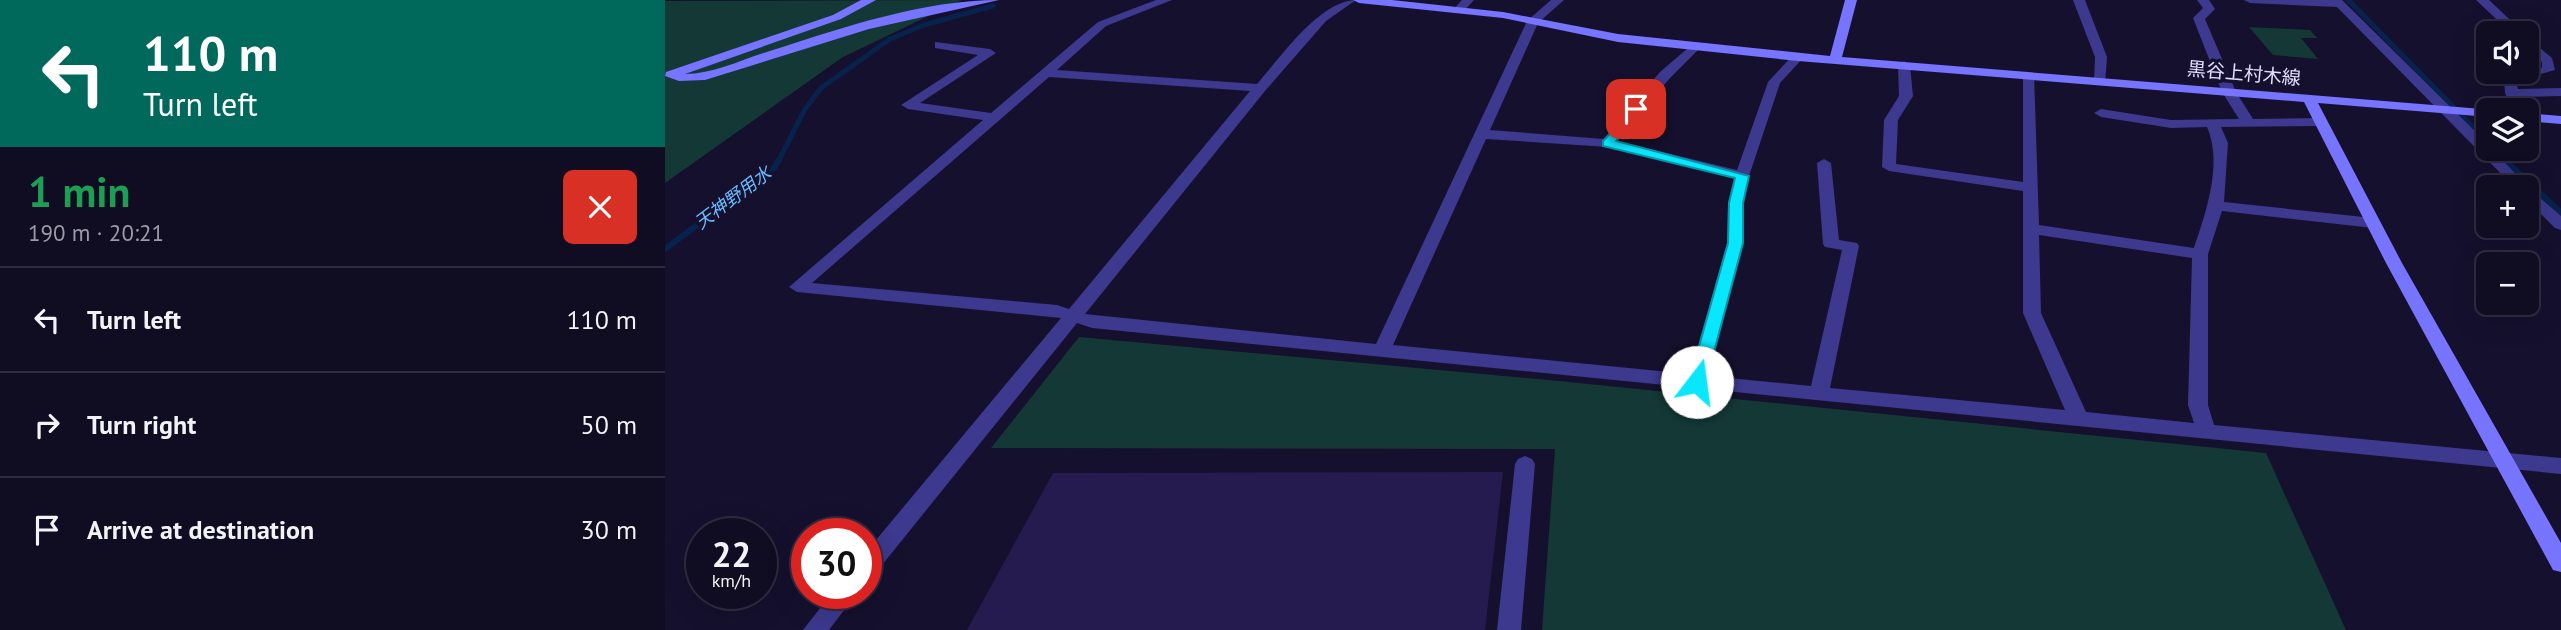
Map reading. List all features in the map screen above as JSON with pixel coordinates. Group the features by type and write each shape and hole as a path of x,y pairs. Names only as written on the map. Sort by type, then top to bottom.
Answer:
{"street":[{"path":"668,75 810,27 870,0"},
{"path":"668,75 680,79 719,72 844,30 993,0"},
{"path":"1166,0 1102,24 797,287 1057,311 1092,322 2561,466"},
{"path":"882,549 1075,317 1260,88 1322,19 1350,0"},
{"name":"黒谷上村木線","path":"1359,0 1533,21 1581,33 1798,57 2309,99 2372,223 2561,564"},
{"path":"1458,11 1468,0"},
{"path":"1382,350 1533,21 1558,0"},
{"path":"1835,59 1851,0"},
{"path":"2079,0 2101,57 2100,81"},
{"path":"2203,0 2209,9 2199,18 2229,92 2248,122"},
{"path":"2250,0 2338,2 2510,175"},
{"path":"2482,0 2505,21"},
{"path":"939,45 990,53 908,105 994,118"},
{"path":"1608,143 1665,75 1695,46"},
{"path":"2539,52 2548,61 2549,70 2539,72"},
{"path":"1697,382 1735,243 1736,203 1742,176 1774,82 1798,57"},
{"path":"1904,65 1906,96 1891,120 1889,167 2030,188"},
{"path":"1046,73 1260,88"},
{"path":"2029,76 2032,313 2078,417"},
{"path":"2510,84 2514,98"},
{"path":"2512,93 2561,92"},
{"path":"2309,99 2476,112"},
{"path":"2101,113 2171,124 2319,122"},
{"path":"2539,118 2561,120"},
{"path":"2206,430 2198,405 2200,254 2216,206 2221,143 2212,123"},
{"path":"1481,134 1608,143 1742,176"},
{"path":"1819,393 1850,246 1831,244 1824,163"},
{"path":"2539,204 2561,225"},
{"path":"2216,206 2372,223"},
{"path":"2031,229 2200,254"},
{"path":"1509,630 1525,464"},
{"path":"815,630 833,609"}],"green space":[{"path":"962,0 843,57 665,183 665,1"},
{"path":"2249,27 2310,30 2317,38 2301,38 2318,59 2273,55"},
{"path":"1079,337 1559,381 2266,453 2346,630 1542,630 1555,449 991,448"}],"building":[{"path":"1503,472 1485,630 967,630 1053,473"}],"waterway":[{"path":"2348,0 2476,130"},
{"name":"天神野用水","path":"778,162 805,109 821,88 890,39 924,25 993,6"},
{"name":"天神野用水","path":"665,249 775,167 779,160"},
{"path":"2506,161 2561,213"}],"route":[{"path":"1636,109 1608,143 1742,176 1736,203 1735,243 1697,382"}]}
